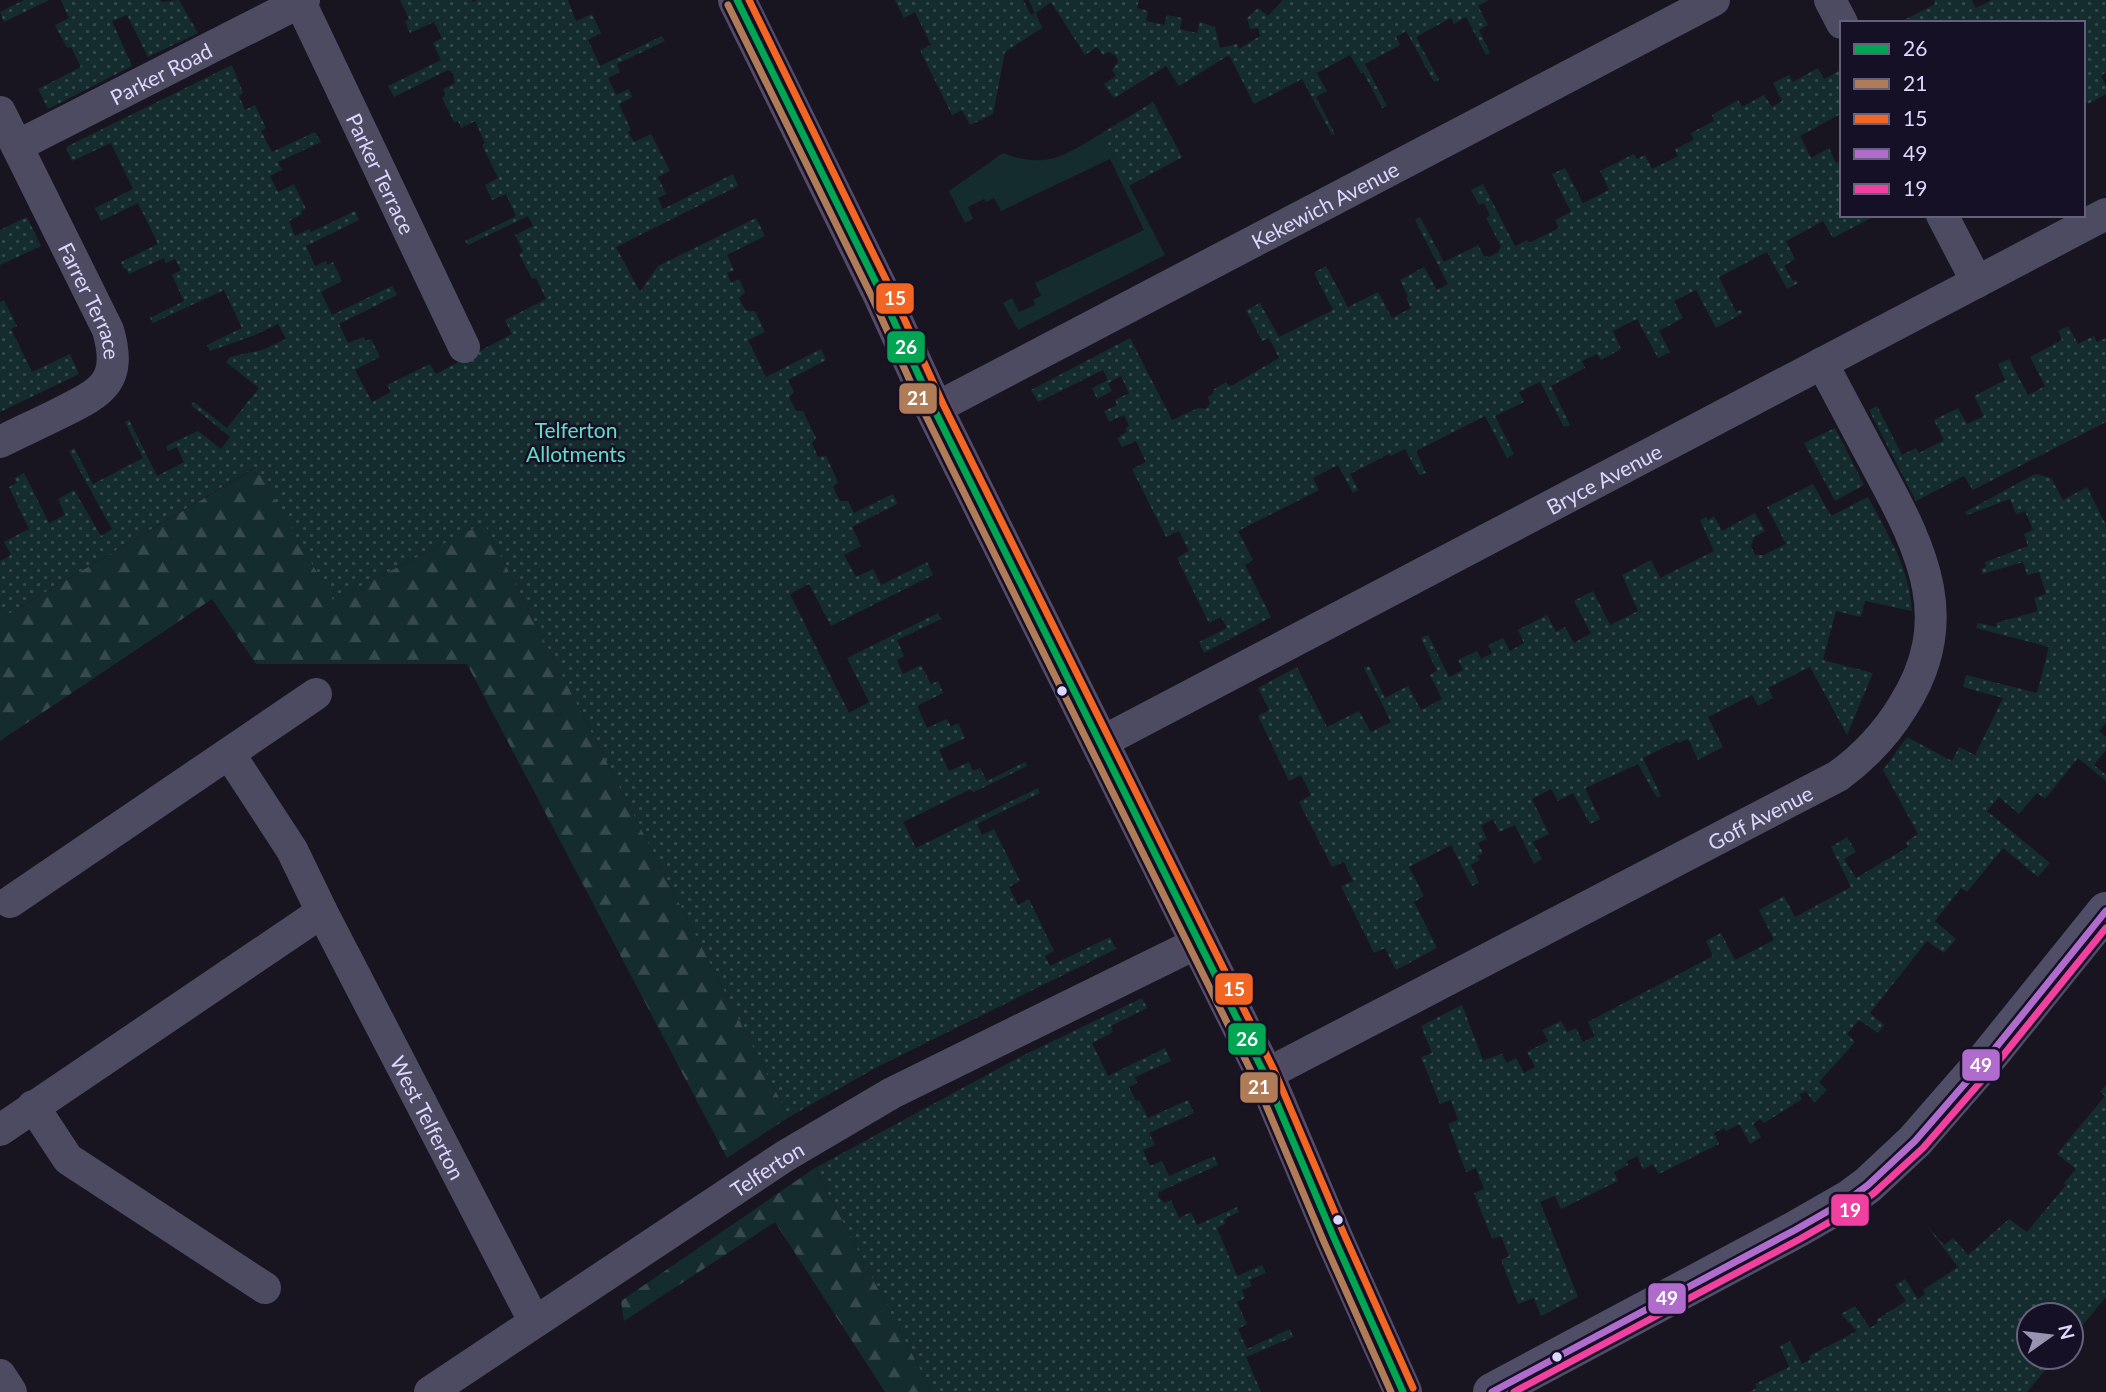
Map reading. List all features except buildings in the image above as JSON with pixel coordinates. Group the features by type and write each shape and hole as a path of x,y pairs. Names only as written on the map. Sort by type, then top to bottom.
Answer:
{"main road":[{"path":"737,0 881,293 934,409 1265,1075 1402,1392"}],"street":[{"name":"Kekewich Avenue","path":"934,409 1714,0"},
{"path":"1830,0 1841,21"},
{"name":"Parker Road","path":"17,146 301,1"},
{"name":"Parker Terrace","path":"301,1 464,347"},
{"name":"Farrer Terrace","path":"0,112 108,330 114,362 109,378 94,396 0,442"},
{"name":"Bryce Avenue","path":"1100,743 2106,214"},
{"path":"1943,217 1977,282"},
{"name":"Goff Avenue","path":"1265,1075 1838,776 1881,736 1913,690 1925,661 1931,630 1931,595 1913,536 1822,363"},
{"path":"10,902 230,755 316,694"},
{"name":"West Telferton","path":"230,755 292,850 534,1321"},
{"path":"1492,1392 1795,1230 1868,1185 1900,1157 1940,1113 2106,911"},
{"path":"0,1130 322,912"},
{"name":"Telferton","path":"430,1392 785,1156 892,1093 1199,942"},
{"path":"33,1106 68,1159 265,1287"},
{"path":"0,1375 11,1392"}],"green space":[{"path":"24,0 49,0 4,22 0,12"},
{"path":"61,0 179,0 198,33 148,57 127,15 112,21 132,66 48,109 38,89 81,67 55,25 69,18"},
{"name":"Telferton Allotments","path":"400,0 568,0 576,21 592,14 601,33 588,40 600,66 662,36 665,41 617,64 620,72 608,78 616,95 629,89 632,97 619,104 634,142 651,134 670,171 658,177 666,194 658,198 663,209 733,174 738,186 616,247 640,292 658,266 756,218 765,236 727,255 734,270 727,273 731,283 739,279 745,292 739,298 746,311 755,311 765,332 748,340 766,377 821,349 826,360 788,380 794,392 789,397 796,411 803,411 816,438 812,443 818,457 826,456 838,482 833,487 840,501 848,501 854,513 893,494 897,504 852,527 861,546 844,555 856,577 873,569 881,585 927,562 933,575 831,626 809,584 790,594 849,713 869,702 847,658 938,613 941,619 897,640 904,656 897,660 903,674 921,665 931,684 938,681 943,693 917,706 927,728 947,719 951,727 958,723 965,738 939,750 949,771 969,762 973,771 980,768 987,781 1025,762 1027,766 903,822 916,848 1038,788 1040,793 977,824 982,835 994,829 1020,881 1009,887 1018,905 1029,899 1054,951 1045,956 1050,966 1110,937 1116,949 877,1067 789,1117 484,523 333,600 256,467 0,619 0,561 11,555 4,542 29,529 9,487 17,483 14,478 24,473 49,523 65,515 58,499 74,490 101,536 112,529 69,451 74,448 93,484 143,458 125,422 129,420 157,476 184,462 177,447 168,451 166,446 198,431 221,449 230,437 191,405 194,402 227,428 259,388 226,362 230,357 262,350 286,339 278,324 210,351 207,345 242,328 224,290 153,323 150,318 184,301 172,275 181,270 175,259 166,263 164,258 129,274 126,268 124,269 121,262 158,244 138,203 101,221 95,208 133,189 111,143 72,161 66,147 232,65 243,93 239,96 245,110 255,105 266,128 261,131 272,152 315,132 321,142 278,162 282,170 270,176 278,192 294,184 306,209 289,221 295,236 309,229 311,232 355,211 359,220 306,246 315,266 326,261 328,265 333,262 342,281 321,292 332,315 392,286 397,295 339,324 348,343 363,337 366,341 371,339 380,357 355,370 372,402 391,392 387,385 430,364 436,374 512,334 505,320 546,299 536,278 532,279 519,254 523,251 515,235 533,226 528,216 468,245 465,241 516,216 506,194 492,200 485,185 498,178 482,145 485,143 475,121 461,128 458,121 454,122 442,98 446,95 443,89 455,83 453,73 448,70 394,97 388,86 441,60 433,43 442,38 434,22 410,33 405,21 409,19"},
{"path":"895,0 1023,0 1031,15 1035,13 1029,0 1139,0 1137,8 1148,11 1146,21 1164,25 1167,15 1182,18 1180,29 1197,33 1200,22 1215,27 1220,48 1237,44 1239,49 1260,36 1258,28 1250,29 1247,18 1258,8 1268,16 1283,0 1489,0 1478,6 1488,25 1479,30 1490,53 1486,55 1466,17 1454,24 1451,18 1416,37 1439,80 1434,82 1406,31 1396,37 1400,45 1365,64 1387,106 1382,108 1363,72 1361,73 1350,55 1317,73 1327,91 1316,97 1335,134 1332,135 1302,79 1254,104 1229,55 1179,86 1166,66 1114,98 1104,84 1116,76 1112,70 1118,62 1116,56 1109,52 1103,55 1097,47 1085,55 1051,2 1036,13 1042,28 1005,52 993,114 970,125 962,110 952,115 920,50 931,45 915,12 904,18"},
{"path":"1934,0 1972,0 1976,8 1992,0 2106,0 2106,72 2101,76 2106,86 2106,94 2088,104 2085,99 2085,21 1902,21 1935,4"},
{"path":"1818,68 1824,79 1840,70 1840,114 1800,136 1811,158 1829,148 1836,163 1840,161 1840,217 1871,218 1833,238 1823,221 1786,241 1795,259 1784,266 1793,281 1798,283 1787,289 1767,252 1719,277 1736,312 1741,310 1743,313 1716,328 1696,290 1674,301 1683,318 1659,331 1670,352 1658,358 1637,319 1613,331 1621,349 1601,360 1597,354 1582,361 1585,368 1551,386 1570,425 1564,427 1540,382 1519,392 1524,402 1495,416 1514,454 1507,458 1485,416 1416,451 1426,473 1419,475 1405,449 1350,474 1358,490 1353,493 1338,465 1313,478 1319,490 1238,531 1253,560 1245,565 1271,617 1204,653 1199,642 1227,628 1221,617 1209,623 1177,558 1189,551 1179,531 1166,537 1132,469 1146,462 1136,441 1122,447 1117,438 1127,432 1126,428 1129,426 1124,415 1109,422 1104,411 1117,405 1115,400 1129,393 1121,376 1108,383 1112,391 1097,399 1092,388 1108,380 1103,370 1038,402 1031,390 1130,338 1172,420 1198,408 1206,409 1210,404 1208,397 1214,393 1213,390 1226,382 1229,386 1233,385 1279,358 1269,338 1262,341 1246,310 1260,303 1279,337 1333,310 1314,273 1326,266 1348,307 1378,292 1392,318 1411,308 1400,280 1424,267 1437,290 1448,284 1415,220 1420,217 1444,262 1478,245 1484,256 1489,257 1498,252 1501,246 1486,218 1490,215 1484,203 1479,205 1471,190 1483,184 1515,246 1527,240 1529,243 1559,228 1555,220 1571,212 1552,174 1565,168 1583,203 1609,190 1600,171 1634,154 1637,159 1645,155 1652,169 1678,156 1675,149 1694,140 1691,133 1714,121 1712,115 1738,100 1742,107 1764,95 1772,107 1782,101 1773,83 1789,75 1793,82"},
{"path":"1153,102 1182,157 1129,186 1102,133"},
{"path":"1102,133 1165,255 1018,330 1003,303 1012,298 1019,312 1035,305 1033,300 1041,296 1035,283 1144,230 1110,159 1001,211 994,198 986,202 984,199 968,207 973,219 965,223 949,191 1003,153 1032,160 1055,158"},
{"path":"27,217 41,246 0,265 0,230"},
{"path":"4,300 17,326 11,329 32,372 70,354 79,374 0,412 0,302"},
{"path":"2068,326 2078,344 2094,336 2097,342 2106,338 2106,422 1973,490 1964,476 1916,501 1869,410 1877,406 1902,455 1916,448 1919,453 1944,440 1934,420 1958,408 1967,424 1984,416 1974,396 2005,380 1998,364 2009,359 2028,395 2045,386 2030,357 2062,340 2058,331"},
{"path":"1835,428 1864,485 1835,501 1804,443"},
{"path":"257,467 333,600 484,523 789,1117 727,1158 467,664 256,664 212,599 0,741 0,619"},
{"path":"2035,474 2051,478 2063,500 2087,487 2106,525 2106,723 2099,731 2106,737 2106,750 2094,765 2106,775 2106,781 2078,758 2045,799 2037,793 2019,814 1999,797 1987,811 2050,863 2038,877 2003,848 1967,892 1961,888 1935,921 1956,939 1944,953 1927,941 1870,1013 1884,1025 1878,1033 1859,1020 1847,1034 1855,1042 1819,1082 1827,1090 1814,1103 1806,1091 1799,1095 1802,1099 1764,1123 1760,1119 1753,1124 1761,1137 1750,1144 1739,1124 1726,1131 1724,1128 1714,1133 1719,1144 1659,1174 1653,1164 1643,1169 1637,1156 1627,1161 1628,1165 1614,1172 1618,1181 1561,1209 1555,1196 1540,1202 1578,1297 1541,1316 1534,1298 1518,1304 1501,1260 1509,1256 1501,1236 1492,1239 1474,1193 1484,1189 1476,1168 1466,1172 1448,1124 1458,1120 1451,1100 1440,1104 1421,1057 1432,1053 1421,1026 1462,1005 1483,1060 1502,1054 1507,1063 1516,1058 1524,1073 1535,1067 1527,1052 1548,1041 1542,1030 1561,1021 1567,1032 1576,1028 1583,1042 1595,1036 1588,1022 1713,956 1706,941 1721,933 1735,960 1774,940 1759,910 1784,896 1795,917 1851,887 1831,847 1847,837 1856,852 1844,859 1856,878 1908,847 1906,842 1918,834 1883,770 1907,737 1952,761 1959,747 1975,755 2003,698 1963,687 1966,675 2037,693 2049,647 1976,628 1978,623 1997,627 1996,623 2038,611 2034,598 2046,594 2039,572 2027,575 2023,562 1982,574 1981,569 1986,567 1985,562 2028,546 2024,534 2033,530 2025,511 2016,514 2010,499 1967,515 1965,512"},
{"path":"1813,484 1831,516 1868,497 1902,566 1910,596 1912,611 1865,601 1861,617 1836,611 1823,660 1873,673 1847,735 1810,667 1768,688 1773,698 1758,706 1752,695 1708,717 1723,747 1698,760 1688,739 1679,743 1677,741 1643,758 1661,796 1657,798 1638,764 1585,788 1600,819 1590,824 1573,793 1558,801 1551,789 1532,799 1549,834 1533,842 1542,859 1534,864 1515,825 1499,832 1493,819 1481,826 1487,839 1478,843 1483,853 1477,856 1480,860 1471,865 1479,883 1472,886 1451,845 1409,867 1424,896 1414,902 1437,948 1396,970 1385,948 1374,953 1341,886 1353,881 1344,862 1332,867 1299,802 1311,795 1301,775 1289,781 1258,716 1269,710 1258,688 1297,667 1327,727 1359,711 1371,732 1391,722 1364,668 1369,666 1385,698 1408,686 1421,710 1442,699 1430,675 1437,671 1421,638 1428,635 1449,677 1463,670 1458,660 1477,651 1481,659 1492,653 1488,645 1503,638 1510,651 1524,643 1518,630 1547,615 1556,632 1565,627 1574,643 1591,633 1574,601 1593,591 1610,625 1638,611 1622,575 1651,560 1660,578 1714,551 1700,520 1706,517 1708,520 1714,516 1722,531 1755,513 1765,531 1754,537 1751,546 1755,555 1764,555 1786,544 1767,507"},
{"path":"1142,998 1147,1008 1111,1026 1113,1032 1092,1043 1108,1076 1165,1048 1171,1061 1135,1077 1137,1083 1129,1087 1148,1118 1188,1100 1194,1113 1149,1133 1155,1145 1143,1150 1150,1166 1162,1161 1169,1176 1214,1156 1218,1165 1159,1192 1158,1196 1164,1203 1171,1200 1179,1218 1191,1212 1197,1225 1237,1207 1239,1212 1224,1219 1225,1224 1217,1228 1237,1276 1262,1265 1266,1273 1249,1280 1252,1286 1242,1290 1245,1298 1237,1302 1247,1324 1238,1329 1247,1349 1290,1329 1293,1337 1246,1357 1261,1392 932,1392 815,1168 1018,1058"},
{"path":"2106,1085 2106,1297 2085,1322 2085,1301 2015,1301 2015,1371 2044,1371 2027,1392 1749,1392 1757,1388 1755,1384 1789,1367 1780,1346 1790,1341 1802,1364 1811,1359 1809,1356 1857,1331 1841,1314 1855,1306 1870,1328 1878,1323 1876,1320 1906,1301 1895,1285 1905,1279 1918,1299 1925,1294 1923,1290 1958,1267 1928,1227 1944,1245 1953,1238 1968,1255 2009,1219 2027,1232 2076,1169 2057,1154 2105,1096 2100,1092"},
{"path":"815,1168 932,1392 885,1392 775,1222 624,1321 621,1301"}],"transit line":[{"name":"26","path":"737,0 881,293 934,409 1265,1075 1403,1392"},
{"name":"15","path":"749,0 890,288 943,404 1274,1070 1413,1388"},
{"name":"21","path":"728,5 872,297 925,414 1255,1079 1391,1392"},
{"name":"49","path":"1492,1392 1795,1230 1868,1185 1915,1141 1989,1056 2106,911"},
{"name":"19","path":"1514,1392 1800,1239 1854,1208 1874,1193 1923,1148 1997,1063 2106,928"}]}
